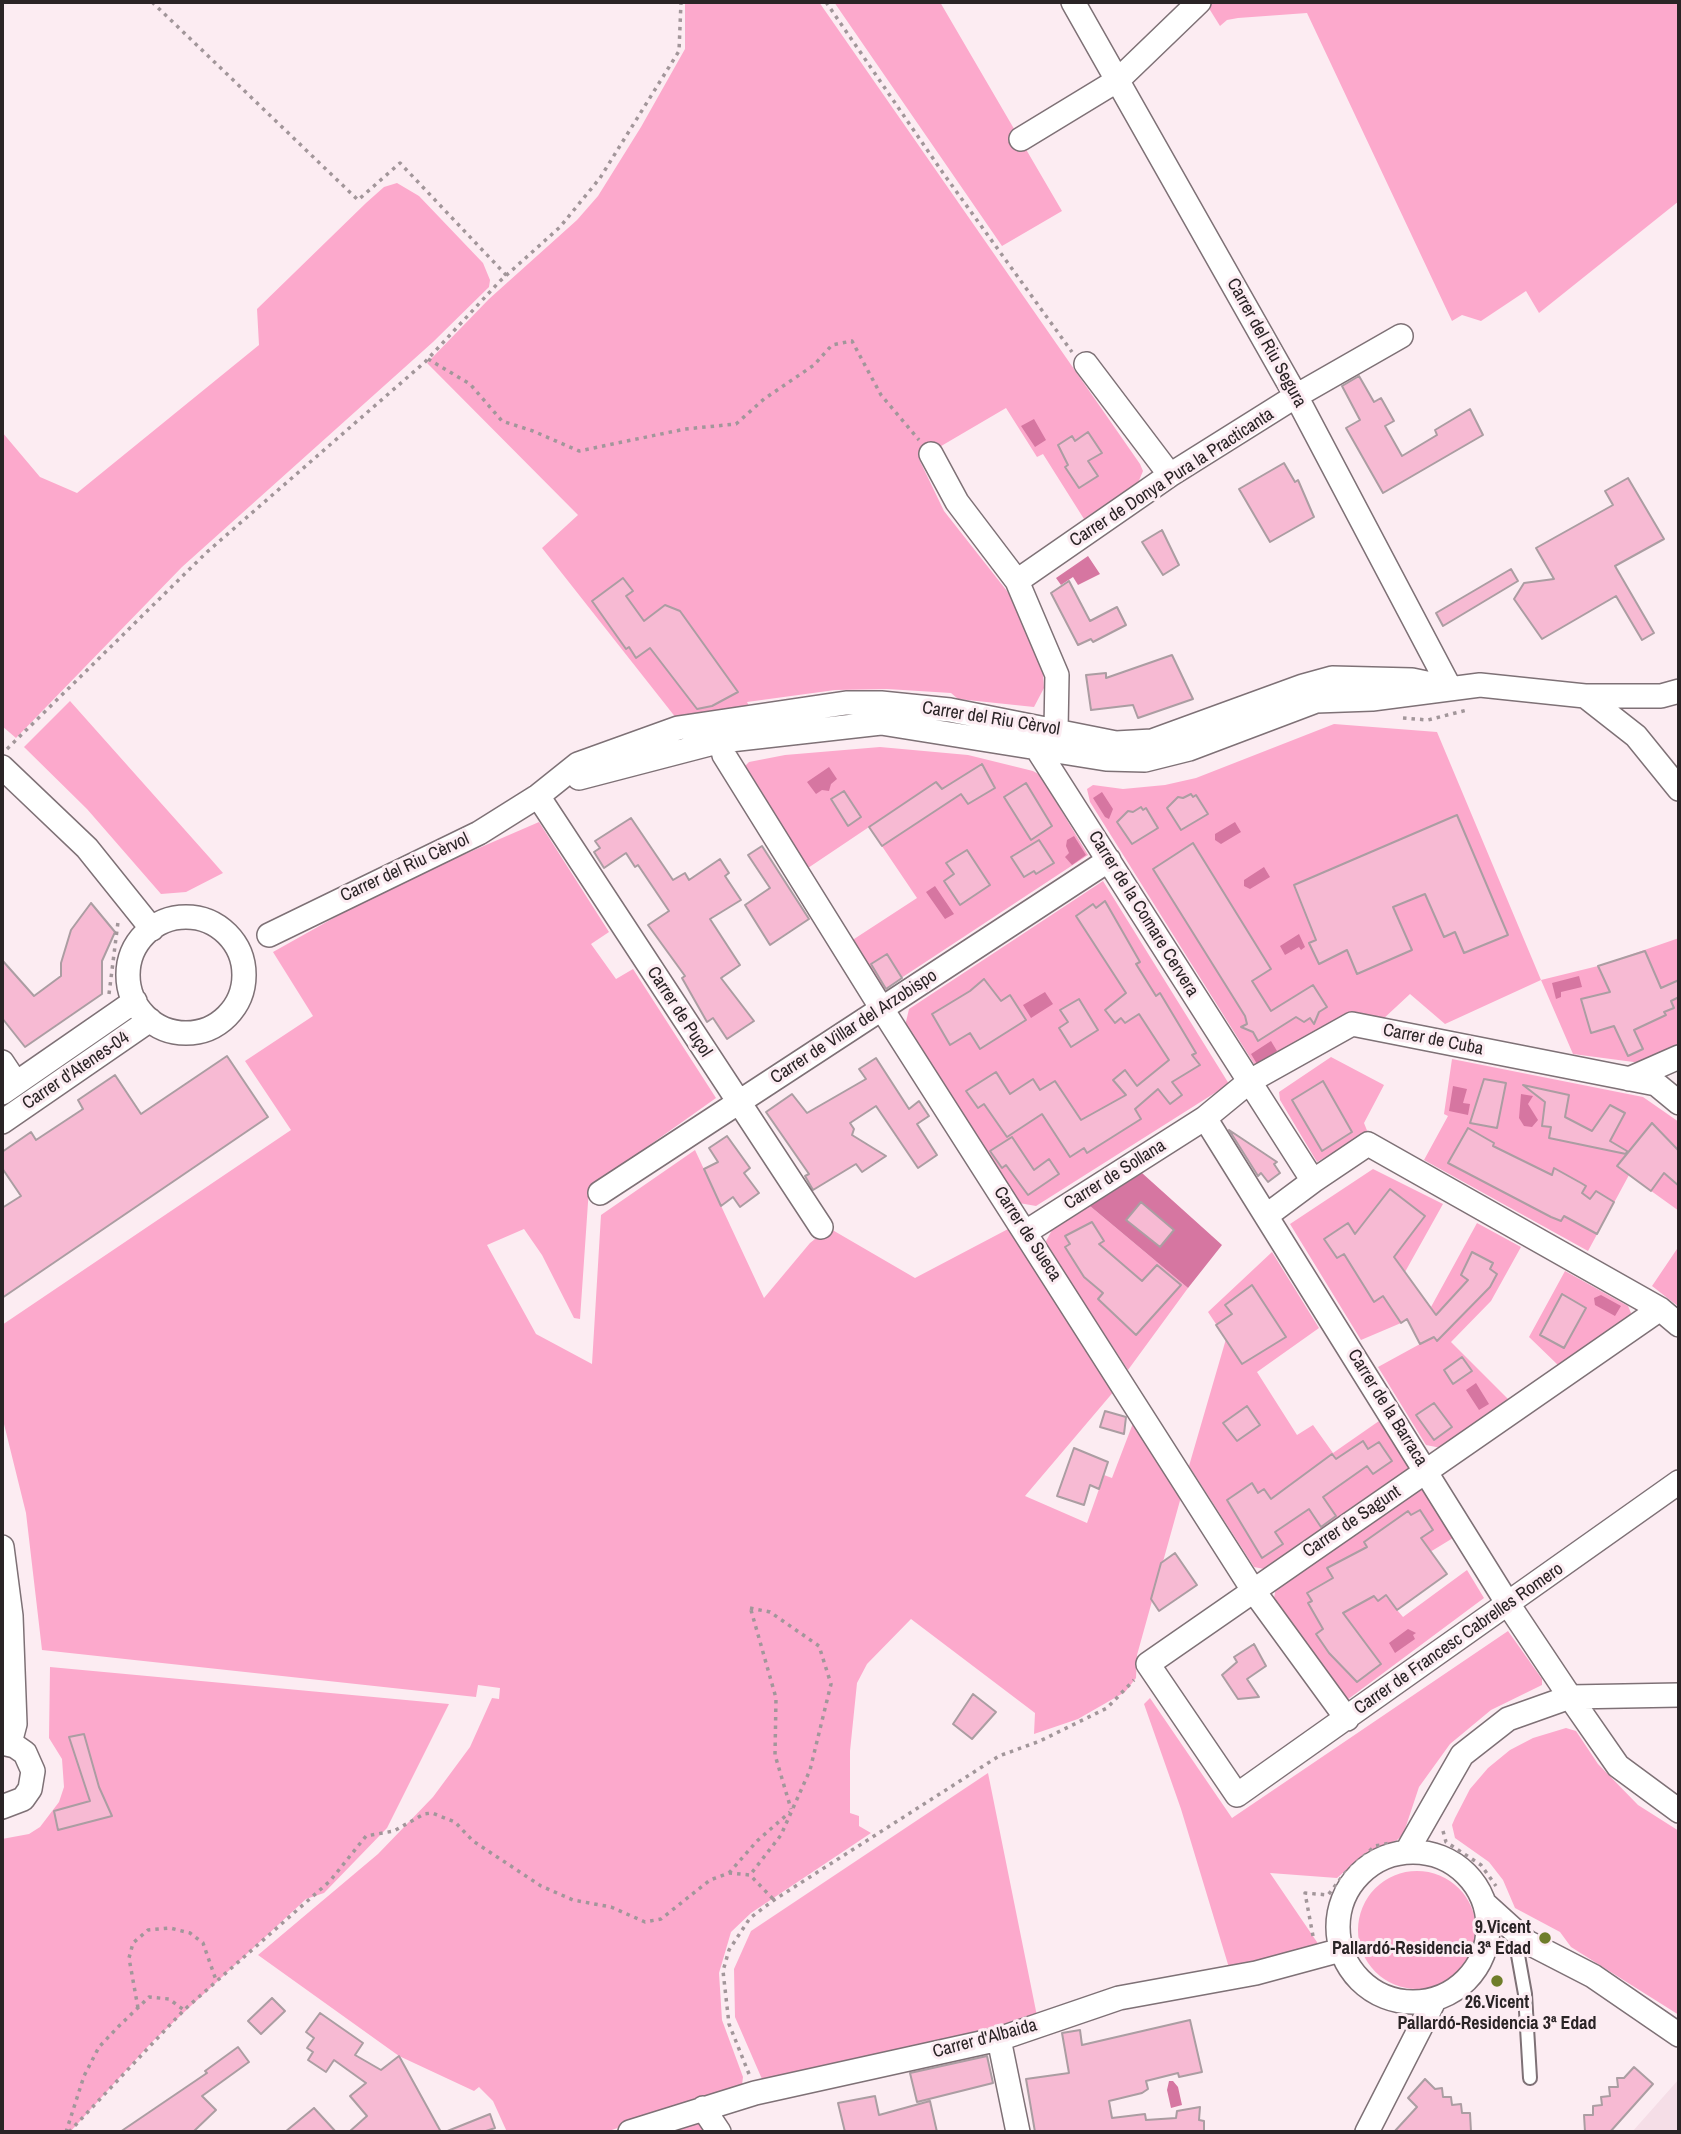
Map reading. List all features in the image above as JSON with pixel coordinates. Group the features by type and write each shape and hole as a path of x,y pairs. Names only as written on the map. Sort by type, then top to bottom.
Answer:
{"street":[{"name":"Carrer del Riu Segura","path":"1073,2 1296,396 1450,688"},
{"path":"1021,139 1118,80 1199,2"},
{"name":"Carrer de Donya Pura la Practicanta","path":"1017,581 1170,475 1296,396 1401,336"},
{"path":"1086,364 1170,475"},
{"path":"931,454 957,502 1017,581 1057,675 1056,730"},
{"name":"Carrer del Riu Cèrvol","path":"233,939 269,935 479,833 538,796 578,764 678,727 846,703 950,710 1116,743 1152,741 1332,678 1412,680 1450,688"},
{"name":"Carrer del Riu Cèrvol","path":"538,796 592,773 721,741 881,723 1106,759 1145,760 1189,749 1316,701 1371,699 1480,685 1585,696 1661,696 1679,691"},
{"path":"1585,696 1636,736 1679,789"},
{"name":"Carrer de Sueca","path":"721,741 724,755 882,1009 1253,1590 1347,1719"},
{"name":"Carrer de la Comare Cervera","path":"1037,747 1313,1181"},
{"path":"8,758 87,848 152,929"},
{"name":"Carrer de Puçol","path":"538,796 821,1227"},
{"name":"Carrer de Villar del Arzobispo","path":"600,1193 1109,860"},
{"path":"181,916 194,917 217,925 233,939 244,964 245,978 237,1004 222,1021 199,1031 180,1032 150,1020 135,1002 129,981 130,961 139,941 160,922 181,916"},
{"name":"Carrer del Riu Cèrvol","path":"244,964 269,935"},
{"name":"Carrer d'Atenes-04","path":"9,1088 135,1002"},
{"name":"Carrer d'Atenes-04","path":"2,1122 150,1020"},
{"name":"Carrer de Cuba","path":"1205,1118 1250,1081 1352,1024 1656,1084 1679,1103"},
{"path":"1629,1079 1679,1057"},
{"path":"2,1062 9,1088"},
{"name":"Carrer de Sollana","path":"1026,1232 1205,1118"},
{"name":"Carrer de la Barraca","path":"1205,1118 1508,1604 1570,1697 1618,1766 1679,1811"},
{"path":"1266,1216 1368,1144 1660,1309 1679,1325"},
{"name":"Carrer de Sagunt","path":"1148,1664 1660,1309"},
{"name":"Carrer de Francesc Cabrelles Romero","path":"1148,1664 1237,1795 1679,1482"},
{"path":"2,1548 11,1616 15,1724 6,1743 29,1760 32,1781 23,1799 2,1807"},
{"path":"1407,1852 1427,1811 1462,1755 1508,1719 1570,1697 1679,1695"},
{"path":"1427,1811 1436,1855"},
{"path":"1485,1905 1488,1927 1485,1950 1476,1969 1462,1984 1435,2000 1404,2002 1383,1996 1365,1985 1350,1969 1341,1950 1337,1931 1340,1908 1349,1886 1364,1869 1384,1857 1407,1852 1436,1855 1457,1866 1474,1883 1485,1905 1521,1943 1593,1976 1679,2035"},
{"path":"1485,1950 1521,1943"},
{"name":"Carrer d'Albaida","path":"630,2132 755,2093 999,2039 1119,1998 1256,1973 1341,1950"},
{"path":"1367,2132 1435,2000"},
{"path":"999,2039 1018,2132"},
{"path":"703,2108 719,2132"}],"lane":[{"path":"1521,1943 1530,2078"}],"path":[{"path":"152,2 358,200 400,163 506,276"},
{"path":"2,746 8,758 88,672 208,552 428,359 506,276 560,227 600,178 679,51 681,2"},
{"path":"826,2 1000,255 1079,362 1086,364"},
{"path":"428,359 470,384 502,421 579,451 685,429 736,424 764,399 814,365 832,345 852,341 881,395 931,454"},
{"path":"106,1020 119,916 132,905"},
{"path":"750,1875 780,1835 810,1770 831,1684 820,1646 770,1612 750,1608 756,1620 776,1698 775,1755 788,1791 791,1811"},
{"path":"755,2093 729,2024 723,1971 729,1950 750,1918 999,1756 1040,1741 1107,1708 1148,1664"},
{"path":"729,1873 757,1840 791,1811"},
{"path":"67,2132 184,2010 330,1881 366,1836 394,1831 424,1814 432,1813 455,1822 473,1841 541,1886 573,1900 611,1907 646,1922 661,1919 710,1880 729,1873 750,1875 774,1900"},
{"path":"138,2008 129,1958 133,1942 148,1930 170,1927 190,1933 203,1943 216,1980"},
{"path":"67,2132 84,2076 99,2047 149,1997 169,1999 184,2010"}],"shaded area":[{"path":"685,2 819,2 1140,464 1143,471 1138,483 1084,519 1043,454 1037,457 1006,408 919,459 944,511 1018,605 1031,634 1043,673 1044,688 1034,707 958,699 951,693 887,689 835,690 747,702 750,708 680,723 542,548 578,515 427,363 489,299 577,220 598,196 685,49"},
{"path":"834,2 940,2 1062,211 1002,246"},
{"path":"1205,2 1679,2 1679,201 1539,313 1526,291 1481,321 1462,315 1452,321 1307,13 1238,18 1227,20 1220,26"},
{"path":"397,183 419,196 483,263 490,280 489,287 433,342 182,567 16,738 2,726 2,432 40,477 77,493 259,345 257,309 366,203 384,187"},
{"path":"1034,419 1046,440 1035,447 1021,426"},
{"path":"1088,556 1100,574 1078,585 1073,577 1061,585 1056,578"},
{"path":"70,701 223,873 186,892 161,894 87,809 24,747"},
{"path":"1334,724 1437,732 1541,980 1445,1024 1410,994 1382,1020 1256,1067 1090,802 1087,789 1093,785 1123,789 1165,785 1196,778"},
{"path":"880,747 968,755 1033,771 1040,775 1088,855 883,990 851,941 917,898 869,827 805,870 743,768 749,762 785,755"},
{"path":"829,767 837,779 831,784 829,791 822,790 816,794 807,782"},
{"path":"1102,792 1113,809 1109,819 1093,798"},
{"path":"539,822 609,932 591,944 616,979 633,969 716,1098 589,1188 580,1319 574,1318 542,1255 524,1229 487,1245 536,1334 592,1364 601,1215 695,1150 764,1298 810,1243 829,1228 915,1278 1010,1228 1115,1390 1025,1496 1087,1523 1104,1475 1112,1478 1135,1418 1181,1497 1137,1655 1136,1678 1125,1692 1078,1719 1034,1734 1035,1713 911,1619 867,1664 857,1683 850,1751 850,1813 859,1816 859,1826 871,1833 751,1913 731,1932 719,1973 722,2020 743,2077 742,2085 606,2132 507,2132 493,2101 479,2087 474,2091 399,2056 258,1955 378,1854 433,1797 470,1747 492,1698 499,1699 500,1688 478,1685 476,1697 42,1650 26,1513 2,1416 2,1325 291,1130 245,1061 313,1016 273,952 389,887"},
{"path":"1235,822 1241,832 1221,844 1215,840 1215,834"},
{"path":"1074,836 1086,855 1072,865 1065,857 1069,853 1067,840"},
{"path":"1264,867 1270,877 1250,889 1244,886 1244,880"},
{"path":"1103,881 1229,1084 1036,1206 1019,1203 905,1026 909,1009"},
{"path":"935,886 954,914 945,919 926,892"},
{"path":"1299,934 1305,947 1301,950 1299,947 1285,955 1280,946"},
{"path":"1679,938 1679,1047 1641,1063 1573,1054 1541,980 1598,966"},
{"path":"1579,976 1582,987 1561,992 1561,997 1556,999 1552,983"},
{"path":"1045,992 1053,1004 1031,1018 1023,1005"},
{"path":"1271,1041 1277,1051 1257,1064 1251,1054"},
{"path":"1331,1057 1384,1085 1364,1123 1368,1133 1317,1162 1280,1100 1279,1092"},
{"path":"1452,1059 1643,1097 1679,1122 1679,1211 1629,1175 1588,1251 1424,1160 1448,1116 1444,1114"},
{"path":"1453,1086 1467,1089 1463,1103 1470,1104 1468,1115 1449,1111"},
{"path":"1521,1094 1533,1096 1528,1104 1538,1120 1532,1127 1524,1126 1519,1118"},
{"path":"1373,1169 1443,1204 1405,1272 1429,1305 1401,1323 1361,1340 1290,1224"},
{"path":"1142,1173 1222,1245 1188,1288 1090,1206"},
{"path":"1090,1206 1188,1288 1128,1370 1045,1243 1052,1230"},
{"path":"1477,1223 1521,1247 1491,1301 1451,1342 1510,1401 1441,1448 1426,1445 1378,1367 1420,1344 1438,1319 1431,1307"},
{"path":"1679,1246 1679,1307 1652,1286"},
{"path":"1272,1252 1319,1328 1257,1372 1297,1435 1313,1425 1333,1453 1379,1421 1408,1467 1407,1471 1264,1569 1254,1567 1189,1466 1226,1339 1208,1312"},
{"path":"1565,1271 1628,1306 1631,1313 1628,1319 1559,1366 1529,1337"},
{"path":"1601,1295 1621,1306 1615,1316 1595,1305 1594,1298"},
{"path":"1476,1383 1489,1404 1479,1410 1466,1390"},
{"path":"1421,1488 1453,1538 1376,1585 1403,1617 1467,1570 1484,1598 1343,1703 1274,1598 1276,1587"},
{"path":"1408,1629 1416,1633 1413,1635 1415,1639 1395,1653 1389,1643"},
{"path":"1508,1631 1542,1679 1542,1685 1491,1710 1450,1744 1419,1787 1403,1835 1397,1840 1367,1852 1337,1878 1270,1873 1319,1945 1230,1971 1181,1809 1144,1704 1150,1698 1232,1818"},
{"path":"50,1667 449,1704 387,1828 324,1893 306,1899 151,2043 70,2132 2,2132 2,1839 29,1834 40,1827 59,1802 64,1787 62,1759 49,1738"},
{"path":"1566,1728 1576,1731 1598,1764 1638,1805 1679,1831 1679,2015 1571,1947 1560,1932 1515,1908 1503,1880 1489,1862 1455,1838 1452,1825 1455,1818 1470,1789 1488,1768 1510,1750 1533,1738"},
{"path":"988,1773 1037,2016 765,2086 735,2017 734,1969 751,1931"},
{"path":"1417,1871 1440,1875 1459,1888 1472,1907 1476,1930 1472,1953 1459,1972 1440,1985 1417,1989 1394,1985 1375,1972 1362,1953 1358,1930 1362,1907 1375,1888 1394,1875"},
{"path":"1679,2079 1679,2132 1632,2132"},
{"path":"1169,2081 1173,2081 1178,2087 1182,2105 1171,2108 1167,2090"},
{"path":"705,2118 710,2132 663,2132"}],"building":[{"path":"1359,376 1374,402 1381,398 1394,421 1385,426 1402,456 1437,435 1435,430 1470,409 1483,435 1383,493 1346,428 1360,420 1342,386"},
{"path":"1088,432 1102,453 1088,461 1098,476 1079,488 1065,467 1068,465 1058,445 1072,436 1075,441"},
{"path":"1284,463 1295,482 1298,480 1314,517 1270,542 1239,489"},
{"path":"1628,478 1664,539 1615,566 1654,633 1642,640 1616,596 1542,639 1514,599 1524,583 1554,579 1536,548 1613,505 1605,491"},
{"path":"1162,530 1179,565 1163,575 1142,542"},
{"path":"1511,569 1518,581 1443,626 1436,613"},
{"path":"623,578 633,591 626,596 644,621 665,605 680,611 738,692 712,706 697,709 650,648 636,658 629,647 626,649 592,601"},
{"path":"1069,581 1090,621 1117,607 1126,625 1093,642 1091,639 1078,645 1051,593"},
{"path":"1172,655 1193,699 1138,718 1133,705 1091,710 1086,675 1106,673 1106,678"},
{"path":"982,764 995,788 968,804 961,794 882,846 869,827 936,782 942,789"},
{"path":"1026,783 1052,826 1031,840 1004,797"},
{"path":"844,791 861,817 848,826 831,799"},
{"path":"1191,794 1193,797 1196,795 1208,814 1181,830 1167,808 1178,797"},
{"path":"1141,807 1143,810 1146,808 1158,828 1132,844 1117,822 1128,811 1133,812"},
{"path":"1457,815 1508,935 1464,953 1455,932 1444,937 1425,894 1393,907 1412,950 1357,974 1347,950 1319,964 1309,943 1316,940 1294,885"},
{"path":"631,818 673,880 685,873 689,880 720,859 729,873 725,876 741,900 710,919 740,965 721,978 754,1021 727,1039 713,1018 707,1022 682,978 685,976 648,925 669,911 638,865 635,867 626,853 604,868 594,852 600,848 595,841"},
{"path":"1039,840 1054,863 1036,874 1034,871 1024,877 1011,857"},
{"path":"1193,843 1271,969 1252,981 1271,1011 1313,985 1327,1007 1319,1012 1314,1024 1310,1018 1304,1022 1296,1017 1258,1041 1253,1032 1241,1027 1247,1024 1245,1016 1153,869"},
{"path":"762,846 809,919 770,945 745,905 770,888 748,855"},
{"path":"967,850 990,885 960,905 944,881 954,874 946,863"},
{"path":"1105,901 1140,962 1136,964 1156,996 1160,993 1196,1053 1192,1055 1200,1065 1172,1082 1182,1095 1170,1104 1158,1089 1135,1109 1141,1119 1087,1153 1084,1148 1070,1157 1042,1114 1007,1137 984,1104 978,1108 966,1091 996,1072 1010,1094 1033,1079 1040,1090 1055,1081 1081,1120 1126,1095 1113,1080 1125,1070 1137,1086 1169,1060 1139,1014 1125,1023 1121,1018 1115,1023 1105,1010 1126,993 1076,916 1093,904 1096,908"},
{"path":"91,903 115,932 102,961 102,994 25,1047 2,1018 2,960 34,996 61,976 61,963 71,930"},
{"path":"1645,951 1661,988 1679,980 1679,997 1671,1001 1674,1008 1664,1012 1666,1015 1634,1030 1643,1049 1628,1056 1614,1026 1591,1033 1581,999 1610,992 1598,966"},
{"path":"887,954 902,978 886,989 871,964"},
{"path":"984,979 1001,1001 1010,995 1026,1020 980,1049 970,1033 950,1045 932,1014 970,991"},
{"path":"1079,999 1098,1030 1071,1047 1059,1028 1068,1022 1060,1010"},
{"path":"227,1056 268,1117 2,1298 2,1208 21,1196 2,1168 2,1152 31,1132 36,1140 83,1109 78,1100 115,1075 141,1114"},
{"path":"876,1058 909,1109 919,1101 929,1116 917,1124 937,1155 918,1168 876,1106 850,1123 854,1129 852,1135 886,1156 862,1172 856,1164 813,1190 805,1176 809,1174 766,1112 792,1094 807,1113 866,1079 859,1069"},
{"path":"1484,1079 1506,1083 1497,1128 1470,1123"},
{"path":"1323,1081 1352,1132 1322,1151 1292,1100"},
{"path":"1523,1085 1569,1095 1565,1117 1592,1131 1610,1105 1625,1113 1610,1141 1627,1151 1626,1154 1549,1138 1551,1127 1542,1126 1545,1102"},
{"path":"1652,1123 1679,1151 1679,1186 1664,1173 1651,1191 1617,1166"},
{"path":"1468,1128 1494,1143 1493,1146 1552,1175 1554,1168 1581,1183 1586,1186 1582,1193 1590,1199 1596,1191 1614,1202 1597,1234 1564,1216 1561,1221 1551,1217 1448,1163"},
{"path":"1229,1130 1277,1162 1274,1164 1280,1173 1268,1182 1261,1173 1258,1176"},
{"path":"727,1136 750,1168 744,1173 759,1193 740,1207 733,1197 721,1206 704,1169 718,1162 709,1148"},
{"path":"1012,1137 1034,1170 1049,1159 1059,1174 1028,1195 1006,1165 1002,1168 990,1151"},
{"path":"1390,1189 1425,1216 1394,1257 1436,1315 1468,1280 1461,1275 1472,1252 1493,1263 1490,1269 1497,1274 1490,1287 1437,1341 1434,1337 1420,1344 1407,1319 1401,1323 1383,1296 1374,1302 1344,1254 1337,1258 1324,1239 1348,1223 1355,1234"},
{"path":"1141,1202 1174,1230 1160,1247 1126,1220"},
{"path":"1092,1222 1104,1241 1099,1244 1142,1281 1157,1265 1181,1285 1136,1335 1098,1299 1103,1293 1084,1277 1065,1247 1070,1244 1065,1236"},
{"path":"1252,1285 1286,1337 1242,1364 1216,1325 1232,1314 1225,1305"},
{"path":"1562,1294 1586,1308 1564,1348 1540,1335"},
{"path":"1462,1357 1472,1371 1453,1384 1444,1370"},
{"path":"1434,1403 1452,1427 1434,1440 1416,1415"},
{"path":"1247,1406 1260,1425 1237,1441 1223,1423"},
{"path":"1105,1411 1126,1417 1124,1434 1100,1427"},
{"path":"1363,1441 1368,1449 1379,1442 1392,1461 1373,1474 1367,1466 1323,1497 1336,1516 1321,1527 1309,1509 1275,1532 1283,1544 1262,1558 1227,1500 1252,1483 1258,1493 1264,1489 1271,1499 1332,1454 1336,1459"},
{"path":"1074,1448 1108,1462 1099,1489 1090,1485 1084,1505 1057,1496"},
{"path":"1420,1510 1433,1530 1421,1538 1447,1574 1397,1610 1386,1595 1378,1601 1374,1596 1343,1613 1381,1664 1357,1682 1329,1653 1316,1634 1323,1629 1308,1603 1312,1601 1307,1593 1333,1578 1327,1568 1367,1547 1364,1542 1408,1511 1411,1515"},
{"path":"1175,1553 1197,1585 1159,1611 1151,1599 1161,1563"},
{"path":"1254,1644 1266,1666 1247,1679 1259,1697 1238,1699 1222,1675 1237,1662 1234,1657"},
{"path":"973,1694 996,1712 972,1739 953,1724"},
{"path":"84,1734 99,1787 112,1816 58,1830 54,1811 90,1801 69,1737"},
{"path":"272,1998 285,2011 261,2034 248,2021"},
{"path":"320,2013 363,2043 355,2055 381,2070 399,2056 441,2132 349,2132 367,2116 350,2096 366,2083 334,2060 326,2072 308,2060 313,2052 307,2048 314,2038 306,2032"},
{"path":"1190,2020 1202,2072 1179,2077 1178,2073 1146,2081 1148,2089 1142,2093 1109,2101 1112,2118 1145,2114 1146,2120 1176,2118 1177,2111 1200,2107 1199,2120 1204,2121 1204,2132 1035,2132 1026,2079 1069,2073 1062,2033 1080,2030 1082,2045"},
{"path":"238,2047 249,2062 202,2096 216,2110 193,2132 120,2132 207,2073 205,2071"},
{"path":"987,2056 993,2083 917,2102 910,2073"},
{"path":"1634,2067 1653,2084 1610,2132 1585,2132 1584,2115 1593,2115 1593,2106 1602,2105 1601,2097 1610,2096 1609,2087 1618,2087 1617,2078 1624,2078"},
{"path":"1425,2079 1435,2089 1442,2088 1443,2097 1451,2097 1452,2105 1461,2104 1462,2113 1470,2113 1471,2132 1394,2132 1417,2107 1408,2098"},
{"path":"875,2096 879,2115 930,2101 937,2132 845,2132 838,2103"},
{"path":"314,2108 336,2132 285,2132"},
{"path":"490,2114 495,2128 483,2132 445,2132"}],"place":[{"name":"9.Vicent Pallardó-Residencia 3ª Edad","path":"1545,1938"},
{"name":"26.Vicent Pallardó-Residencia 3ª Edad","path":"1497,1981"}]}
